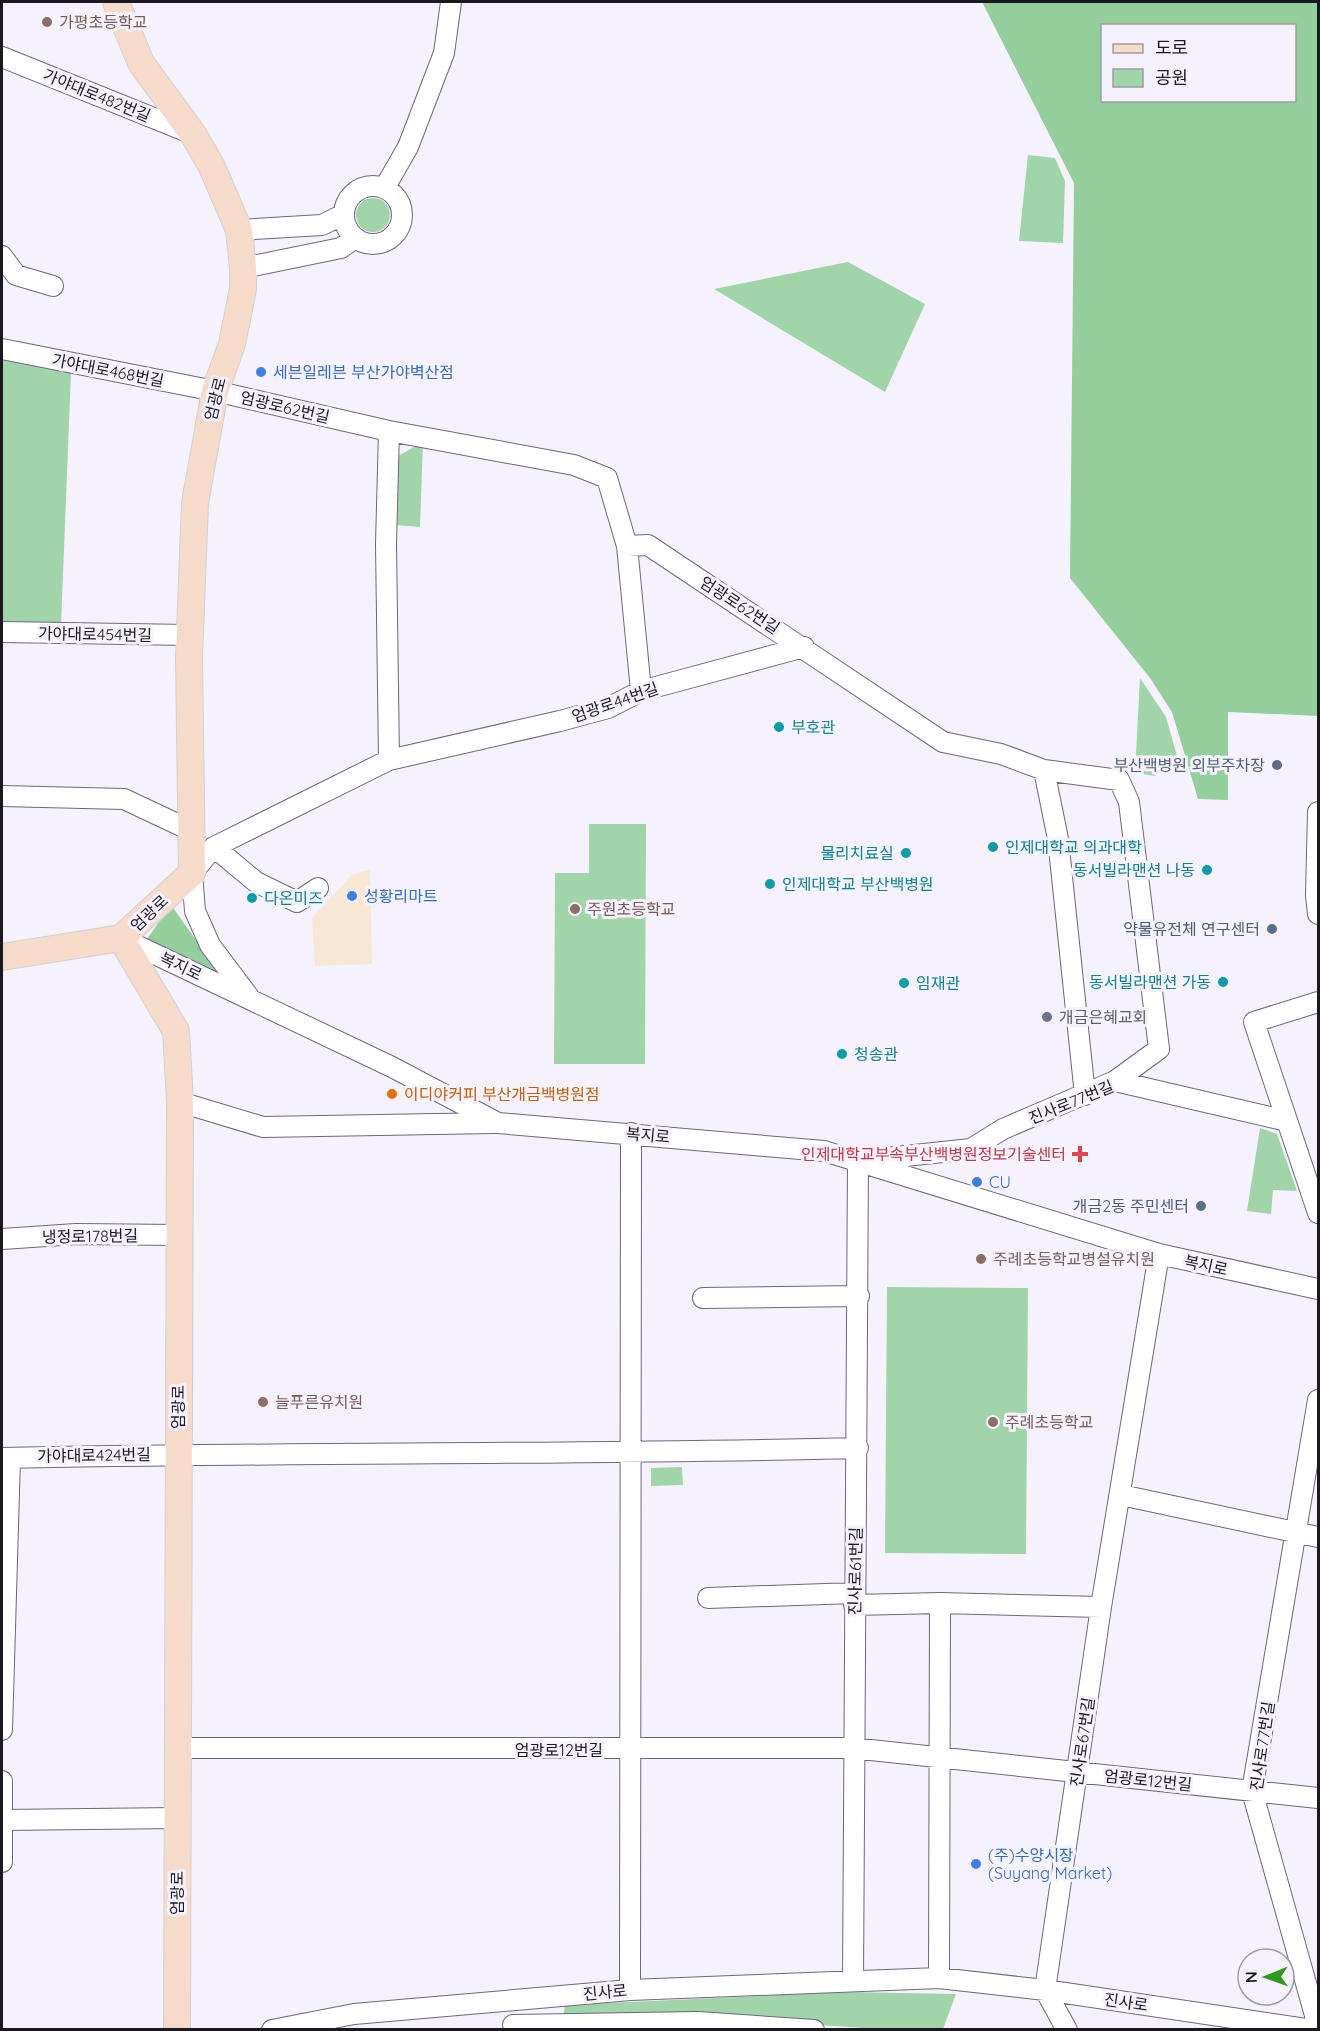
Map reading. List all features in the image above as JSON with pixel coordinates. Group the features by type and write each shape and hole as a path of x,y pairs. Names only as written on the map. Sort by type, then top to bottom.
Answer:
{"main road":[{"name":"엄광로","path":"116,2 141,63 193,134 212,167 239,230 243,268 243,289 232,344 215,392 195,503 189,635 192,873 121,938 176,1031 180,1102 177,1453 177,2030"},
{"path":"2,957 121,938"}],"street":[{"path":"384,188 408,147 444,53 451,2"},
{"name":"가야대로482번길","path":"2,57 193,134"},
{"path":"375,185 384,188 399,200 402,208 401,226 389,240 372,245 355,238 349,231 344,214 346,204 357,190 375,185"},
{"path":"239,230 322,225 344,214"},
{"path":"243,268 341,248 355,238"},
{"path":"2,256 16,275 53,286"},
{"name":"가야대로468번길","path":"2,349 215,392"},
{"name":"엄광로62번길","path":"215,392 389,431 574,465 607,478 627,546 648,545 804,647 943,742 1001,754 1044,770 1119,780 1129,802 1159,1049 1115,1081"},
{"path":"389,431 387,600 389,760"},
{"path":"627,546 641,691"},
{"name":"가야대로454번길","path":"2,632 189,635"},
{"name":"엄광로44번길","path":"192,873 214,847 389,760 608,708 641,691 804,647"},
{"path":"1044,770 1058,839 1085,1095"},
{"path":"2,796 124,799 192,831"},
{"path":"1318,812 1316,895 1318,914"},
{"path":"214,847 256,882 297,902 318,888"},
{"path":"192,873 195,911 210,945 250,999"},
{"name":"복지로","path":"121,938 392,1067 498,1123 824,1151 1159,1254 1318,1289"},
{"path":"1318,1002 1254,1022 1318,1213"},
{"name":"진사로77번길","path":"858,1161 971,1149 1003,1129 1115,1081 1287,1121"},
{"path":"180,1102 263,1127 498,1123"},
{"path":"630,1133 630,1990"},
{"name":"진사로61번길","path":"853,1980 852,1748 858,1448 858,1161"},
{"name":"냉정로178번길","path":"2,1239 76,1234 178,1235"},
{"name":"진사로67번길","path":"1045,1990 1101,1607 1159,1254"},
{"path":"703,1298 859,1296"},
{"name":"진사로77번길","path":"1318,1400 1252,1791 1318,2026"},
{"name":"가야대로424번길","path":"2,1730 6,1458 177,1453 630,1453 858,1448"},
{"path":"1120,1495 1318,1537"},
{"path":"708,1598 854,1599 940,1604 1101,1607"},
{"path":"939,1978 940,1604"},
{"name":"엄광로12번길","path":"178,1748 630,1750 852,1748 1318,1798"},
{"path":"2,1781 2,1862"},
{"path":"3,1820 177,1818"},
{"name":"진사로","path":"272,2030 354,2014 630,1990 939,1978 1045,1990 1313,2030"},
{"path":"1045,1990 1067,2030"},
{"path":"497,2002 515,2027 698,2022 814,2030"}],"shaded area":[{"name":"성황리마트","path":"370,870 372,964 315,966 312,918 353,874"}],"green space":[{"path":"982,2 1318,2 1318,716 1228,712 1228,800 1198,799 1172,712 1150,678 1070,578 1074,183"},
{"path":"1028,155 1055,158 1065,181 1063,243 1019,241"},
{"path":"373,198 385,203 390,215 385,227 373,232 361,227 356,215 361,203"},
{"path":"848,262 925,304 885,392 714,289"},
{"path":"2,356 71,373 61,625 2,623"},
{"path":"423,442 420,527 396,525 398,456"},
{"path":"1140,678 1166,717 1177,756 1155,776 1135,773"},
{"path":"589,824 646,824 645,1064 554,1064 555,873 589,873"},
{"path":"171,905 227,984 147,939"},
{"path":"1260,1128 1277,1134 1297,1191 1273,1190 1271,1214 1247,1211"},
{"path":"887,1287 1028,1288 1026,1554 885,1553"},
{"path":"682,1467 683,1485 651,1486 651,1468"},
{"path":"845,1992 956,1994 943,2029 879,2029 700,2017 563,2017 565,2005"}],"place":[{"name":"가평초등학교","path":"47,22"},
{"name":"세븐일레븐 부산가야벽산점","path":"261,372"},
{"name":"부호관","path":"779,727"},
{"name":"부산백병원 외부주차장","path":"1277,765"},
{"name":"인제대학교 의과대학","path":"993,847"},
{"name":"물리치료실","path":"906,853"},
{"name":"동서빌라맨션 나동","path":"1207,870"},
{"name":"인제대학교 부산백병원","path":"770,884"},
{"name":"성황리마트","path":"352,896"},
{"name":"다온미즈","path":"252,898"},
{"name":"주원초등학교","path":"575,909"},
{"name":"약물유전체 연구센터","path":"1272,929"},
{"name":"동서빌라맨션 가동","path":"1223,982"},
{"name":"임재관","path":"904,983"},
{"name":"개금은혜교회","path":"1047,1017"},
{"name":"청송관","path":"842,1054"},
{"name":"이디야커피 부산개금백병원점","path":"392,1094"},
{"name":"인제대학교부속부산백병원정보기술센터","path":"1080,1154"},
{"name":"CU","path":"977,1182"},
{"name":"개금2동 주민센터","path":"1201,1206"},
{"name":"주례초등학교병설유치원","path":"981,1259"},
{"name":"늘푸른유치원","path":"263,1402"},
{"name":"주례초등학교","path":"993,1422"},
{"name":"(주)수양시장 (Suyang Market)","path":"976,1864"}]}
